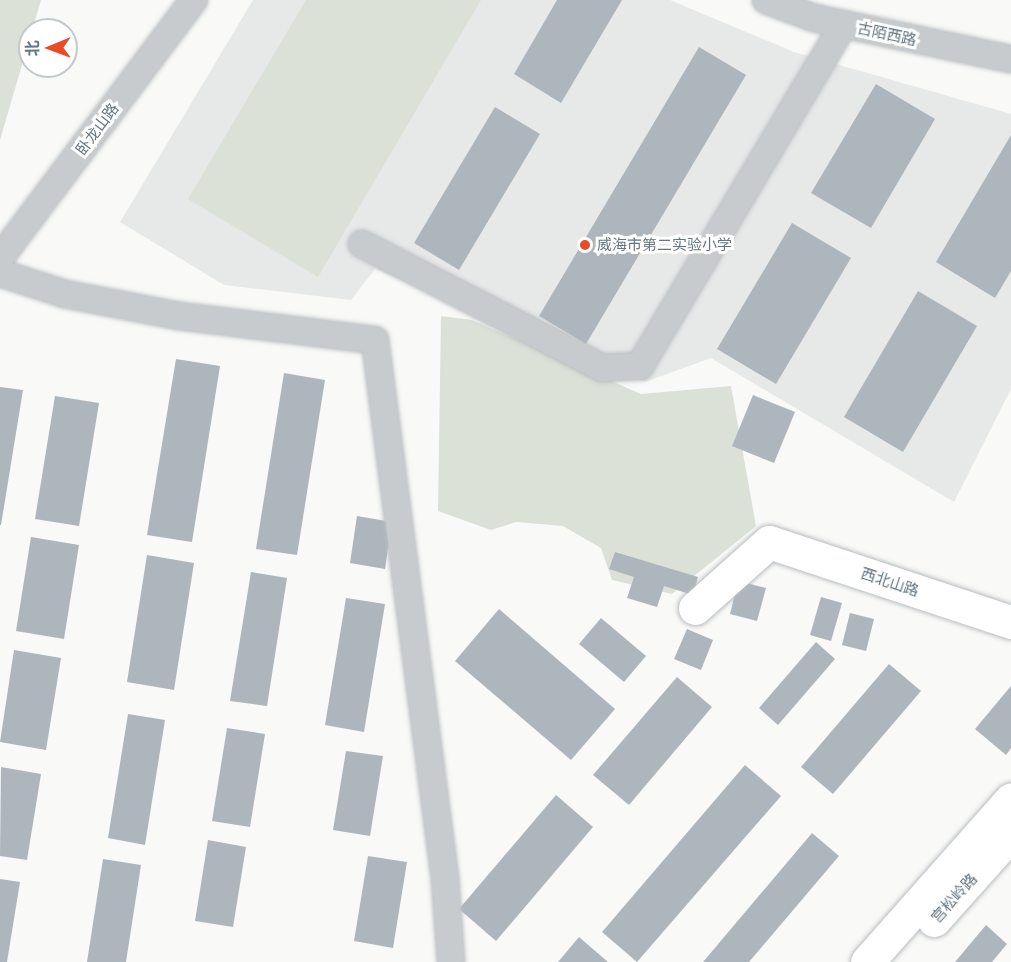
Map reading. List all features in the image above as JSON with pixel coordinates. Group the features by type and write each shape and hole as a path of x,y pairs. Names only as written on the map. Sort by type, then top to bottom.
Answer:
{"main road":[{"name":"西北山路","path":"695,608 769,542 1011,622"},
{"path":"867,962 1011,798"},
{"name":"宫松岭路","path":"897,962 1011,834"}],"street":[{"name":"卧龙山路","path":"0,258 194,0"},
{"name":"古陌西路","path":"766,0 843,25 1011,59"},
{"path":"362,244 602,368 640,366 843,25"},
{"path":"0,273 65,294 179,316 375,340 445,878 451,962"}],"shaded area":[{"path":"0,0 41,0 36,18 18,18 18,78 0,140"},
{"name":"威海市第二实验小学","path":"253,0 670,0 794,52 1011,114 1011,389 954,502 711,358 645,382 375,269 351,300 224,285 120,222"},
{"path":"306,0 481,0 318,277 188,199"},
{"path":"441,316 472,320 641,394 731,386 756,526 672,594 612,580 601,548 563,526 516,522 491,530 438,511"}],"building":[{"path":"557,0 622,0 561,103 514,74"},
{"path":"699,47 746,75 586,344 539,316"},
{"path":"876,84 935,119 871,228 811,193"},
{"path":"495,107 540,134 459,270 414,243"},
{"path":"1011,135 1011,271 995,298 936,262"},
{"path":"792,223 851,258 776,384 717,349"},
{"path":"918,291 977,326 903,452 844,417"},
{"path":"176,359 220,366 192,542 147,535"},
{"path":"284,373 325,380 297,555 256,549"},
{"path":"0,387 23,390 1,525 0,525"},
{"path":"753,395 795,412 774,463 732,446"},
{"path":"55,396 99,403 79,526 35,519"},
{"path":"357,516 392,522 385,569 350,563"},
{"path":"31,537 79,545 64,639 16,631"},
{"path":"615,552 698,577 693,595 664,586 657,607 627,598 634,577 609,569"},
{"path":"147,555 194,563 174,690 127,682"},
{"path":"251,572 287,578 267,706 230,701"},
{"path":"738,581 766,588 757,621 730,614"},
{"path":"821,597 842,603 831,641 810,635"},
{"path":"346,598 385,604 364,732 325,725"},
{"path":"499,609 615,709 571,760 455,661"},
{"path":"850,613 874,619 866,651 842,645"},
{"path":"601,618 646,656 624,682 579,644"},
{"path":"687,629 713,640 701,670 674,659"},
{"path":"816,642 835,659 778,725 759,708"},
{"path":"14,650 61,658 46,750 0,742"},
{"path":"889,664 921,691 833,794 801,767"},
{"path":"677,677 712,707 629,805 593,775"},
{"path":"1011,686 1011,748 1006,755 975,729"},
{"path":"128,714 165,720 145,845 108,838"},
{"path":"227,728 265,734 250,827 212,821"},
{"path":"346,751 383,756 370,836 333,830"},
{"path":"745,765 781,796 637,962 602,932"},
{"path":"1,767 41,774 27,860 0,856"},
{"path":"556,795 593,827 496,941 459,909"},
{"path":"812,833 839,856 749,962 703,962"},
{"path":"208,840 246,847 233,927 195,921"},
{"path":"368,856 407,862 393,948 354,941"},
{"path":"103,859 141,865 126,962 87,962"},
{"path":"0,879 20,882 7,962 0,962"},
{"path":"986,925 1007,944 992,962 955,962"},
{"path":"579,937 608,962 558,962"}],"place":[{"name":"威海市第二实验小学","path":"585,245"}]}
